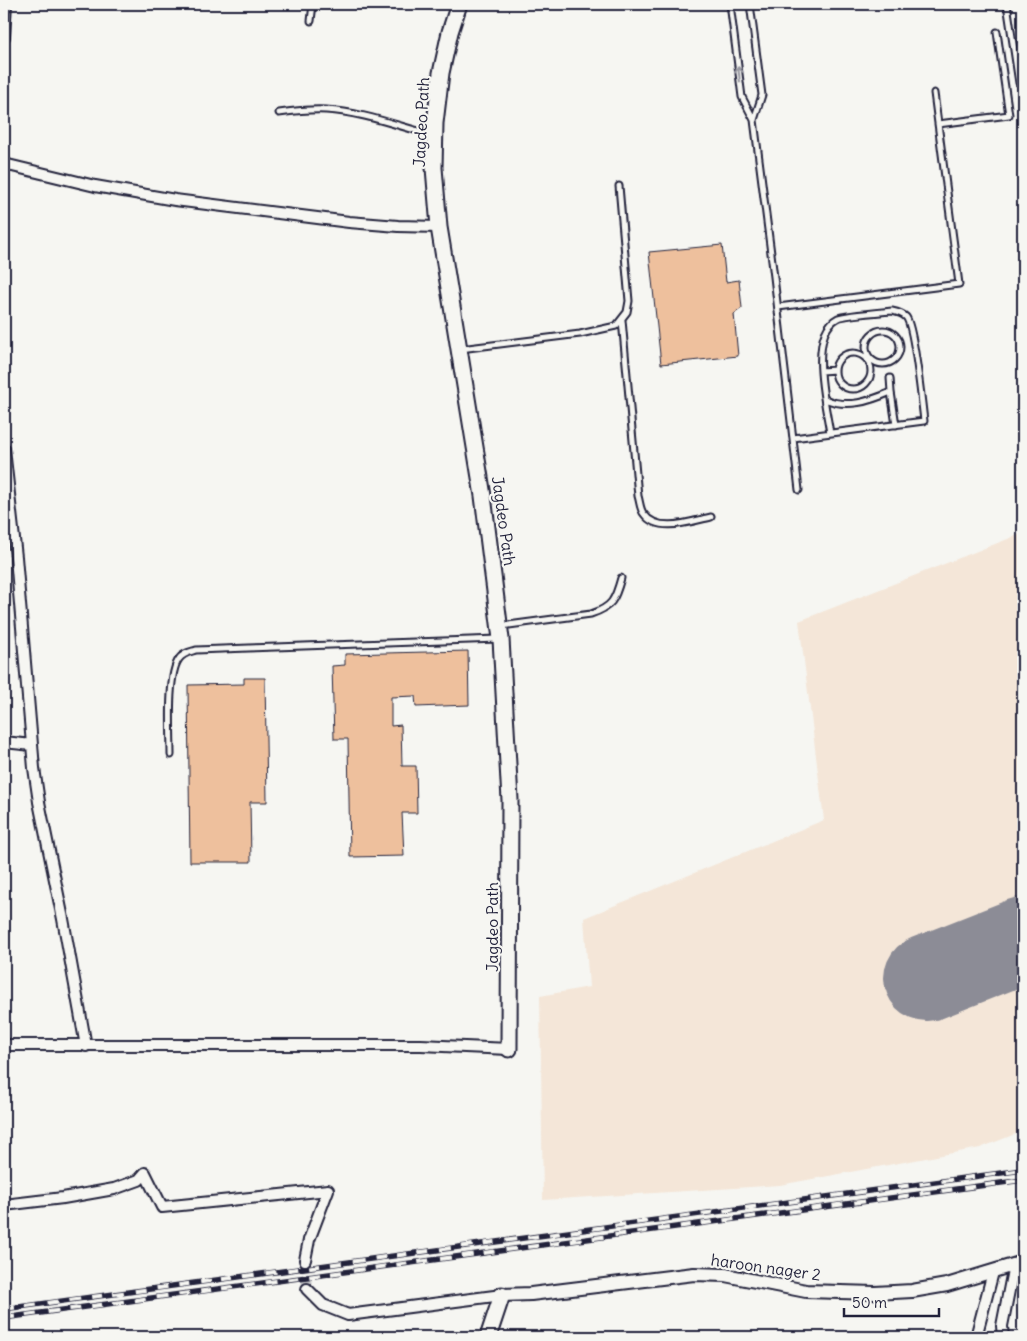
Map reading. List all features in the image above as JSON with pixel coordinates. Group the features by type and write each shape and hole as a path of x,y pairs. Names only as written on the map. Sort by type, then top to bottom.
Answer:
{"main road":[{"name":"Jagdeo Path","path":"460,4 450,32 440,73 434,135 434,168 439,227 488,525 501,633 510,800 509,1049"},
{"path":"488,1337 502,1295"}],"street":[{"path":"4,37 6,4"},
{"path":"4,164 96,186 175,200 349,222 439,227"},
{"path":"4,449 39,802 86,1046"},
{"path":"4,742 32,745"},
{"path":"4,1045 411,1045 509,1049"},
{"path":"4,1205 63,1198 114,1189 139,1180 145,1172 162,1207 328,1190 309,1240 305,1260"},
{"path":"1003,1337 1002,1326 1018,1264"},
{"name":"haroon nager 2","path":"502,1295 531,1294 694,1274 725,1276 806,1291 875,1293 929,1288 1018,1264"},
{"path":"976,1337 993,1272"},
{"path":"307,1289 323,1305 348,1315 502,1295"}],"lane":[{"path":"311,21 313,4"},
{"path":"730,4 742,97 754,120 799,490"},
{"path":"750,4 762,95 754,120"},
{"path":"1007,4 1019,83 1023,82"},
{"path":"938,124 1010,115 997,32"},
{"path":"778,307 959,284 934,93"},
{"path":"279,113 326,110 347,113 434,135"},
{"path":"459,349 580,334 616,326 622,320 628,306 629,287 619,186"},
{"path":"793,438 924,421 912,332 906,317 900,313 892,311 838,318 826,330 822,340 821,371 830,433"},
{"path":"622,320 638,496 642,513 650,522 661,525 711,516"},
{"path":"868,358 861,354 849,353 839,359 835,376 842,386 860,388 865,385 871,375 871,369 868,358 866,345 871,334 881,330 893,333 897,337 900,348 897,358 892,362 882,365 868,358"},
{"path":"821,371 835,370"},
{"path":"890,378 896,425"},
{"path":"825,399 844,405 870,400 891,392"},
{"path":"171,755 171,694 173,678 179,659 185,654 196,650 501,633 603,610 610,605 616,596 621,578"}],"shaded area":[{"path":"1023,533 1023,1131 980,1148 780,1185 543,1200 540,996 589,987 584,918 824,820 799,621"}],"building":[{"path":"722,245 726,282 739,280 742,308 734,314 738,356 661,364 649,252"},
{"path":"468,651 469,705 416,707 415,696 391,697 391,726 401,725 402,766 416,766 417,813 402,813 404,856 350,857 348,739 334,739 332,666 345,665 345,654"},
{"path":"244,678 265,678 267,802 250,802 251,862 190,862 188,685 244,684"}],"runway":[{"path":"927,978 1023,940"}],"tunnel":[{"path":"305,1260 307,1289"}],"railway":[{"path":"4,1309 1023,1170"},
{"path":"4,1318 1023,1180"}]}
